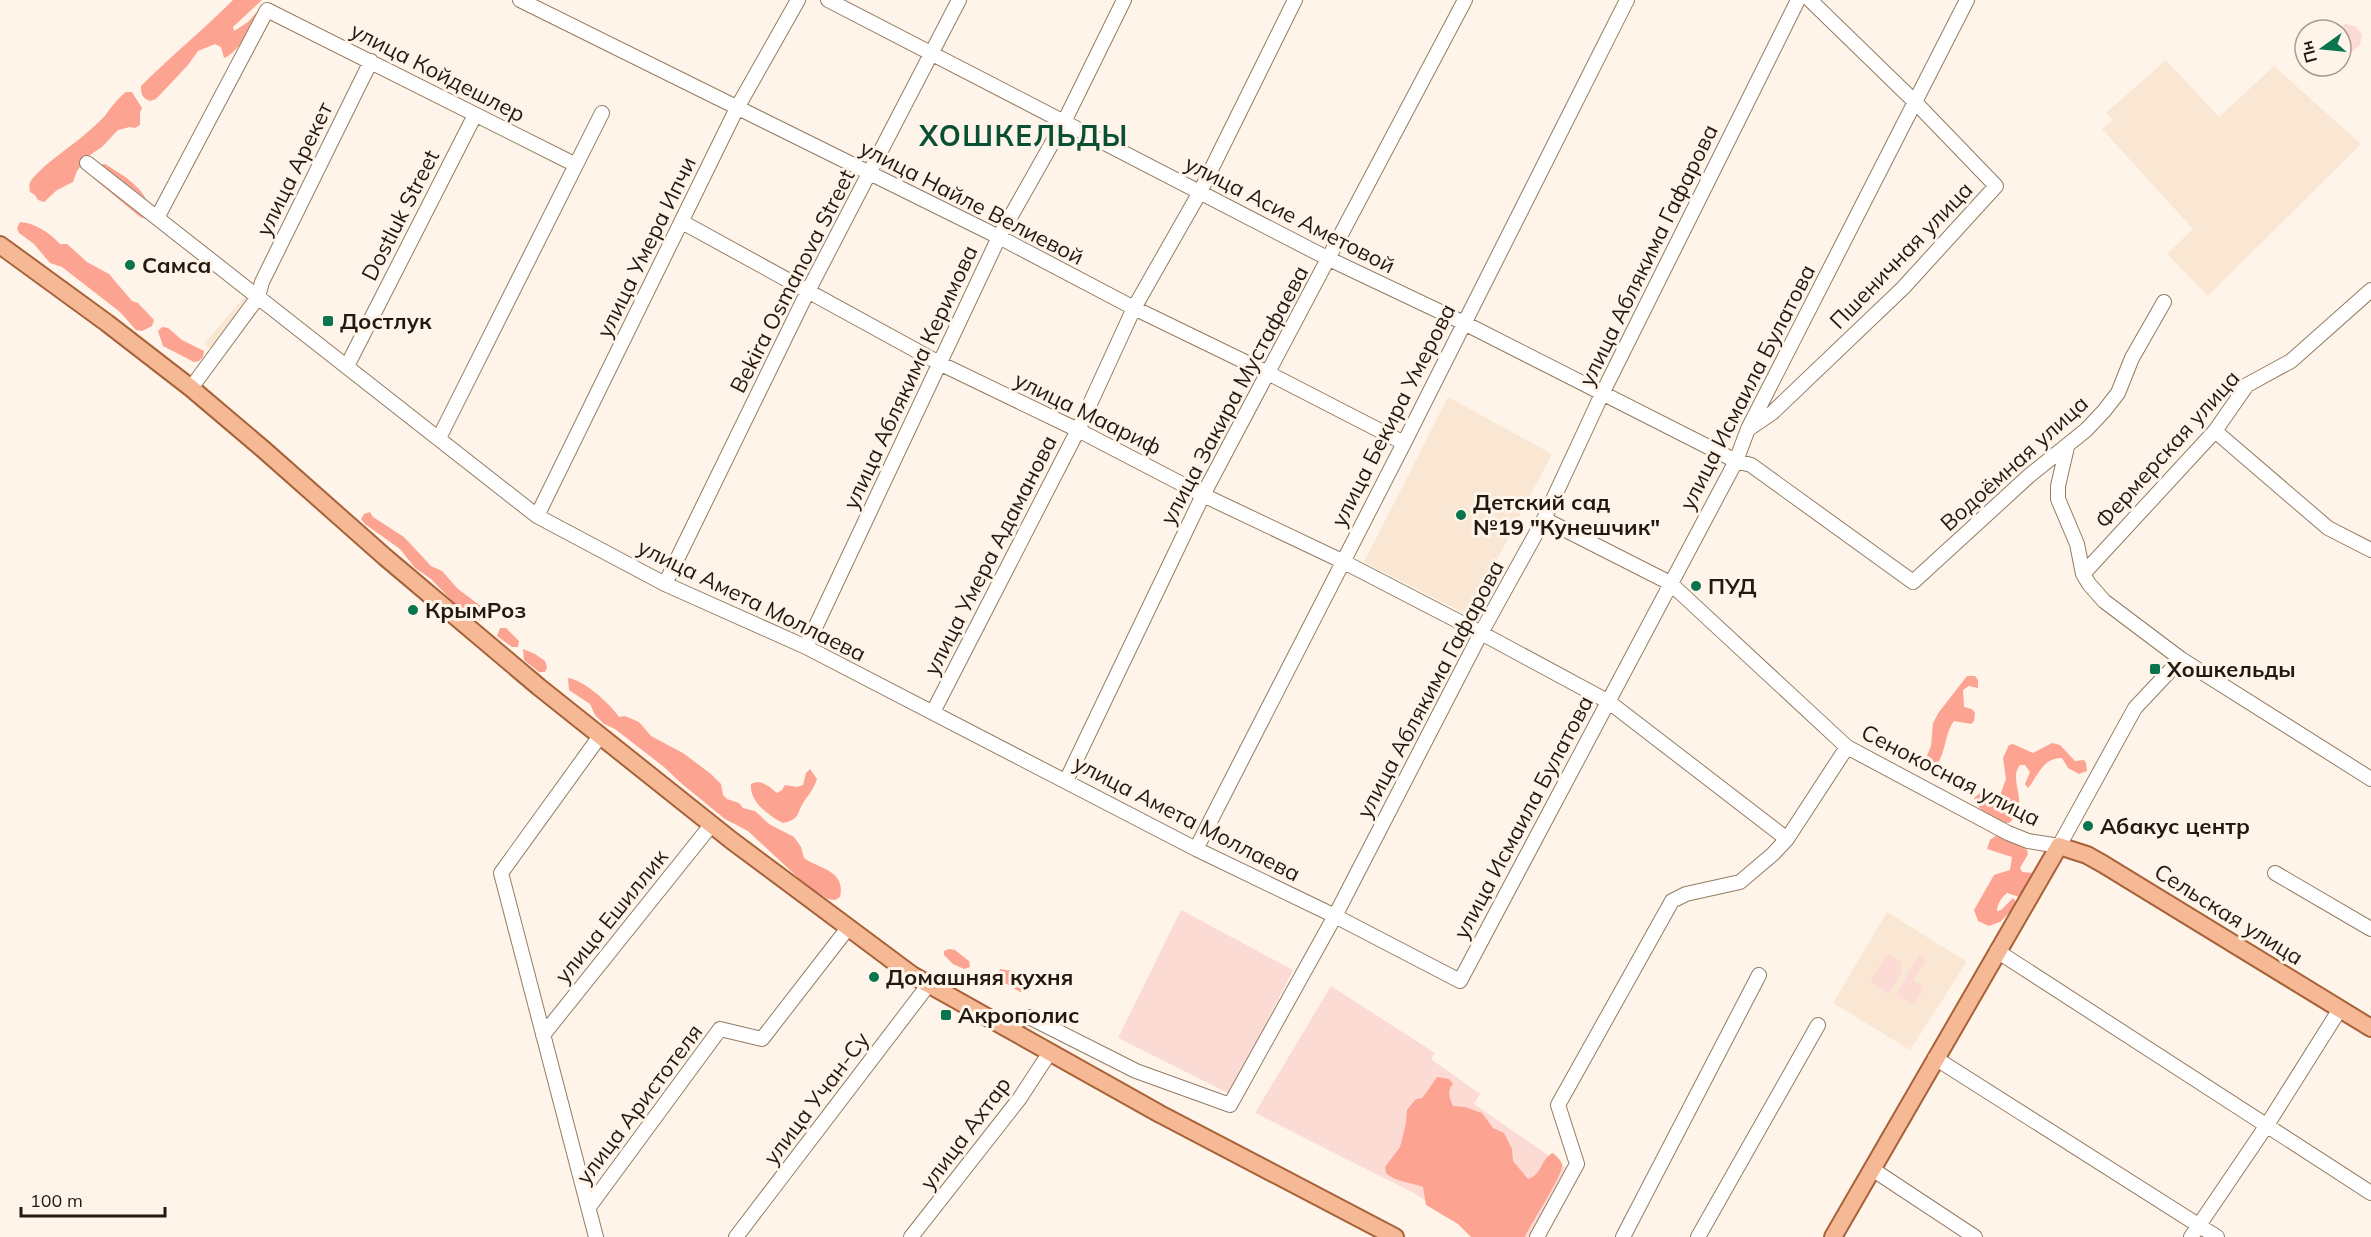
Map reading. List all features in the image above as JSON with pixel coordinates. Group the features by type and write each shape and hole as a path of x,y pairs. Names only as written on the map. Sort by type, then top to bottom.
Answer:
{"main road":[{"path":"0,245 191,388 458,620 712,824 912,975 1171,1119 1395,1237"},
{"path":"1833,1237 2060,846"},
{"name":"Сельская улица","path":"2060,846 2082,853 2103,864 2371,1028"}],"street":[{"name":"улица Найле Велиевой","path":"520,0 869,175 999,237 1134,308 1404,443"},
{"name":"улица Умера Ипчи","path":"537,516 737,108 798,0"},
{"name":"улица Асие Аметовой","path":"828,0 1329,259 1464,323 1736,461"},
{"name":"Bekira Osmanova Street","path":"665,584 807,293 959,0"},
{"name":"улица Аблякима Керимова","path":"806,647 999,237 1064,122 1124,0"},
{"name":"улица Умера Адаманова","path":"933,712 1078,430 1134,308 1200,192 1295,0"},
{"name":"улица Закира Мустафаева","path":"1066,781 1203,495 1465,0"},
{"name":"улица Бекира Умерова","path":"1196,849 1627,0"},
{"name":"улица Аблякима Гафарова","path":"1002,1025 1029,1017 1136,1071 1230,1106 1335,916 1481,633 1544,519 1602,394 1798,0"},
{"path":"1810,0 1915,102"},
{"name":"улица Исмаила Булатова","path":"1460,981 1736,461 1748,429 1967,0"},
{"name":"улица Койдешлер","path":"157,219 269,5 371,61 576,165"},
{"name":"улица Арекет","path":"191,388 258,297 262,282 371,61"},
{"name":"Пшеничная улица","path":"1748,429 1772,413 1903,288 1996,186 1915,102"},
{"path":"439,438 602,113"},
{"name":"Dostluk Street","path":"347,366 475,115"},
{"name":"улица Амета Моллаева","path":"87,163 537,516 665,584 806,647 1196,849 1335,916 1460,981"},
{"name":"улица Маариф","path":"682,222 807,293 939,363 1078,430 1203,495 1342,561 1609,702 1787,839"},
{"name":"Фермерская улица","path":"2083,574 2215,431 2247,385 2291,362 2371,290"},
{"name":"Водоёмная улица","path":"1736,461 1750,465 1913,582 2030,475 2086,430 2118,393 2133,358 2164,303"},
{"path":"2215,431 2328,528 2349,541 2371,550"},
{"path":"2067,447 2058,486 2058,499 2077,544 2083,574 2104,601 2181,659 2371,779"},
{"path":"1544,519 1670,583"},
{"name":"Сенокосная улица","path":"1670,583 1847,747 2008,833 2028,841 2060,846"},
{"path":"2060,846 2135,708 2181,659"},
{"path":"596,1237 501,873 600,735"},
{"path":"1537,1237 1576,1164 1558,1105 1672,901 1686,894 1740,882 1773,854 1787,839 1847,747"},
{"name":"улица Ешиллик","path":"543,1035 712,824"},
{"path":"2275,873 2371,929"},
{"name":"улица Аристотеля","path":"589,1207 720,1029 762,1039 848,928"},
{"path":"1997,951 2371,1193"},
{"path":"1623,1237 1759,975"},
{"name":"улица Учан-Су","path":"736,1237 929,984"},
{"path":"2195,1231 2340,1009"},
{"path":"1698,1237 1818,1025"},
{"name":"улица Ахтар","path":"911,1237 1020,1098 1050,1052"},
{"path":"1935,1058 2195,1231 2217,1237"},
{"path":"1872,1169 1975,1237"}],"shaded area":[{"path":"233,0 262,0 233,27 234,31 260,12 240,45 224,58 221,47 215,44 198,51 156,99 150,101 145,99 141,86"},
{"path":"2353,26 2362,34 2360,45 2353,51"},
{"path":"2166,60 2219,117 2274,66 2361,144 2208,296 2167,254 2193,229 2102,129 2113,120 2106,113"},
{"path":"126,92 132,92 142,108 140,125 135,128 118,130 102,147 87,157 77,171 73,182 57,190 44,202 38,200 30,192 32,179 96,125"},
{"path":"105,164 128,179 141,191 146,198 151,216 146,219 140,217 93,178 99,165"},
{"path":"20,222 42,229 60,244 67,244 87,262 109,274 132,301 138,303 154,320 152,326 142,331 136,330 120,312 62,267 50,263 34,244 19,233 17,228"},
{"path":"245,296 248,299 211,349 204,344"},
{"path":"162,327 168,328 182,340 204,351 203,357 194,362 163,346 158,331"},
{"path":"1448,397 1552,454 1468,615 1364,562"},
{"path":"370,512 373,517 404,537 431,566 442,571 458,589 482,607 488,617 484,621 479,620 464,608 457,606 431,579 415,568 400,549 365,524 361,519 364,514"},
{"path":"500,628 506,628 519,641 518,647 512,647 497,636"},
{"path":"523,649 545,661 547,667 545,672 539,672 524,660"},
{"path":"1967,676 1975,676 1978,680 1978,688 1969,686 1963,690 1964,707 1972,709 1975,713 1974,721 1971,724 1954,721 1940,759 1932,769 1928,769 1926,758 1931,746 1933,723"},
{"path":"568,678 574,679 596,693 619,717 625,716 639,722 651,736 683,753 711,774 721,784 723,795 727,799 739,803 743,808 755,811 769,824 794,837 801,847 804,858 830,872 839,881 840,897 835,900 828,899 807,886 748,831 725,819 664,767 615,729 604,724 595,715 590,704 569,690"},
{"path":"2052,743 2060,745 2075,761 2084,760 2087,771 2079,774 2068,768 2062,758 2055,759 2045,764 2028,788 2025,784 2030,772 2025,765 2020,765 2016,778 2019,808 2016,816 2009,823 1993,819 1983,812 1974,798 1980,793 1990,802 1998,801 2006,779 2003,758 2009,745 2013,744 2033,753"},
{"path":"810,769 817,779 793,820 783,823 778,820 766,812 753,796 751,784 762,783 777,793 785,785 797,787 803,785 806,773"},
{"path":"2001,832 2027,850 2028,854 2020,868 2022,872 2035,873 2023,895 2019,897 2007,893 2003,897 1997,911 2013,898 2018,904 2000,922 1989,926 1978,921 1974,910 1994,875 2010,870 2012,857 1987,849 1990,840"},
{"path":"1181,910 1293,970 1230,1094 1118,1038"},
{"path":"1887,912 1967,962 1910,1050 1833,1003"},
{"path":"955,950 969,961 970,967 964,969 953,964 944,955 944,951"},
{"path":"1887,954 1901,962 1901,974 1889,994 1870,982"},
{"path":"1919,954 1926,959 1913,980 1924,987 1913,1005 1896,995"},
{"path":"1000,969 1012,971 1025,983 1026,989 1020,992 1005,983 998,975"},
{"path":"1331,986 1435,1053 1431,1059 1480,1094 1474,1104 1568,1169 1529,1237 1480,1237 1414,1193 1255,1113"},
{"path":"1437,1077 1449,1079 1453,1084 1449,1095 1453,1106 1465,1107 1482,1113 1493,1128 1504,1133 1512,1149 1513,1161 1528,1179 1536,1174 1549,1155 1553,1153 1562,1164 1558,1177 1525,1237 1471,1237 1458,1224 1426,1205 1423,1187 1398,1180 1386,1173 1385,1167 1400,1147 1407,1110 1416,1099 1422,1098"}],"place":[{"name":"Самса","path":"130,265"},
{"name":"Достлук","path":"328,321"},
{"name":"Детский сад №19 \"Кунешчик\"","path":"1461,515"},
{"name":"ПУД","path":"1696,586"},
{"name":"КрымРоз","path":"413,610"},
{"name":"Хошкельды","path":"2155,669"},
{"name":"Абакус центр","path":"2088,826"},
{"name":"Домашняя кухня","path":"874,977"},
{"name":"Акрополис","path":"946,1015"}],"district":[{"name":"ХОШКЕЛЬДЫ","path":"1024,135"}]}
